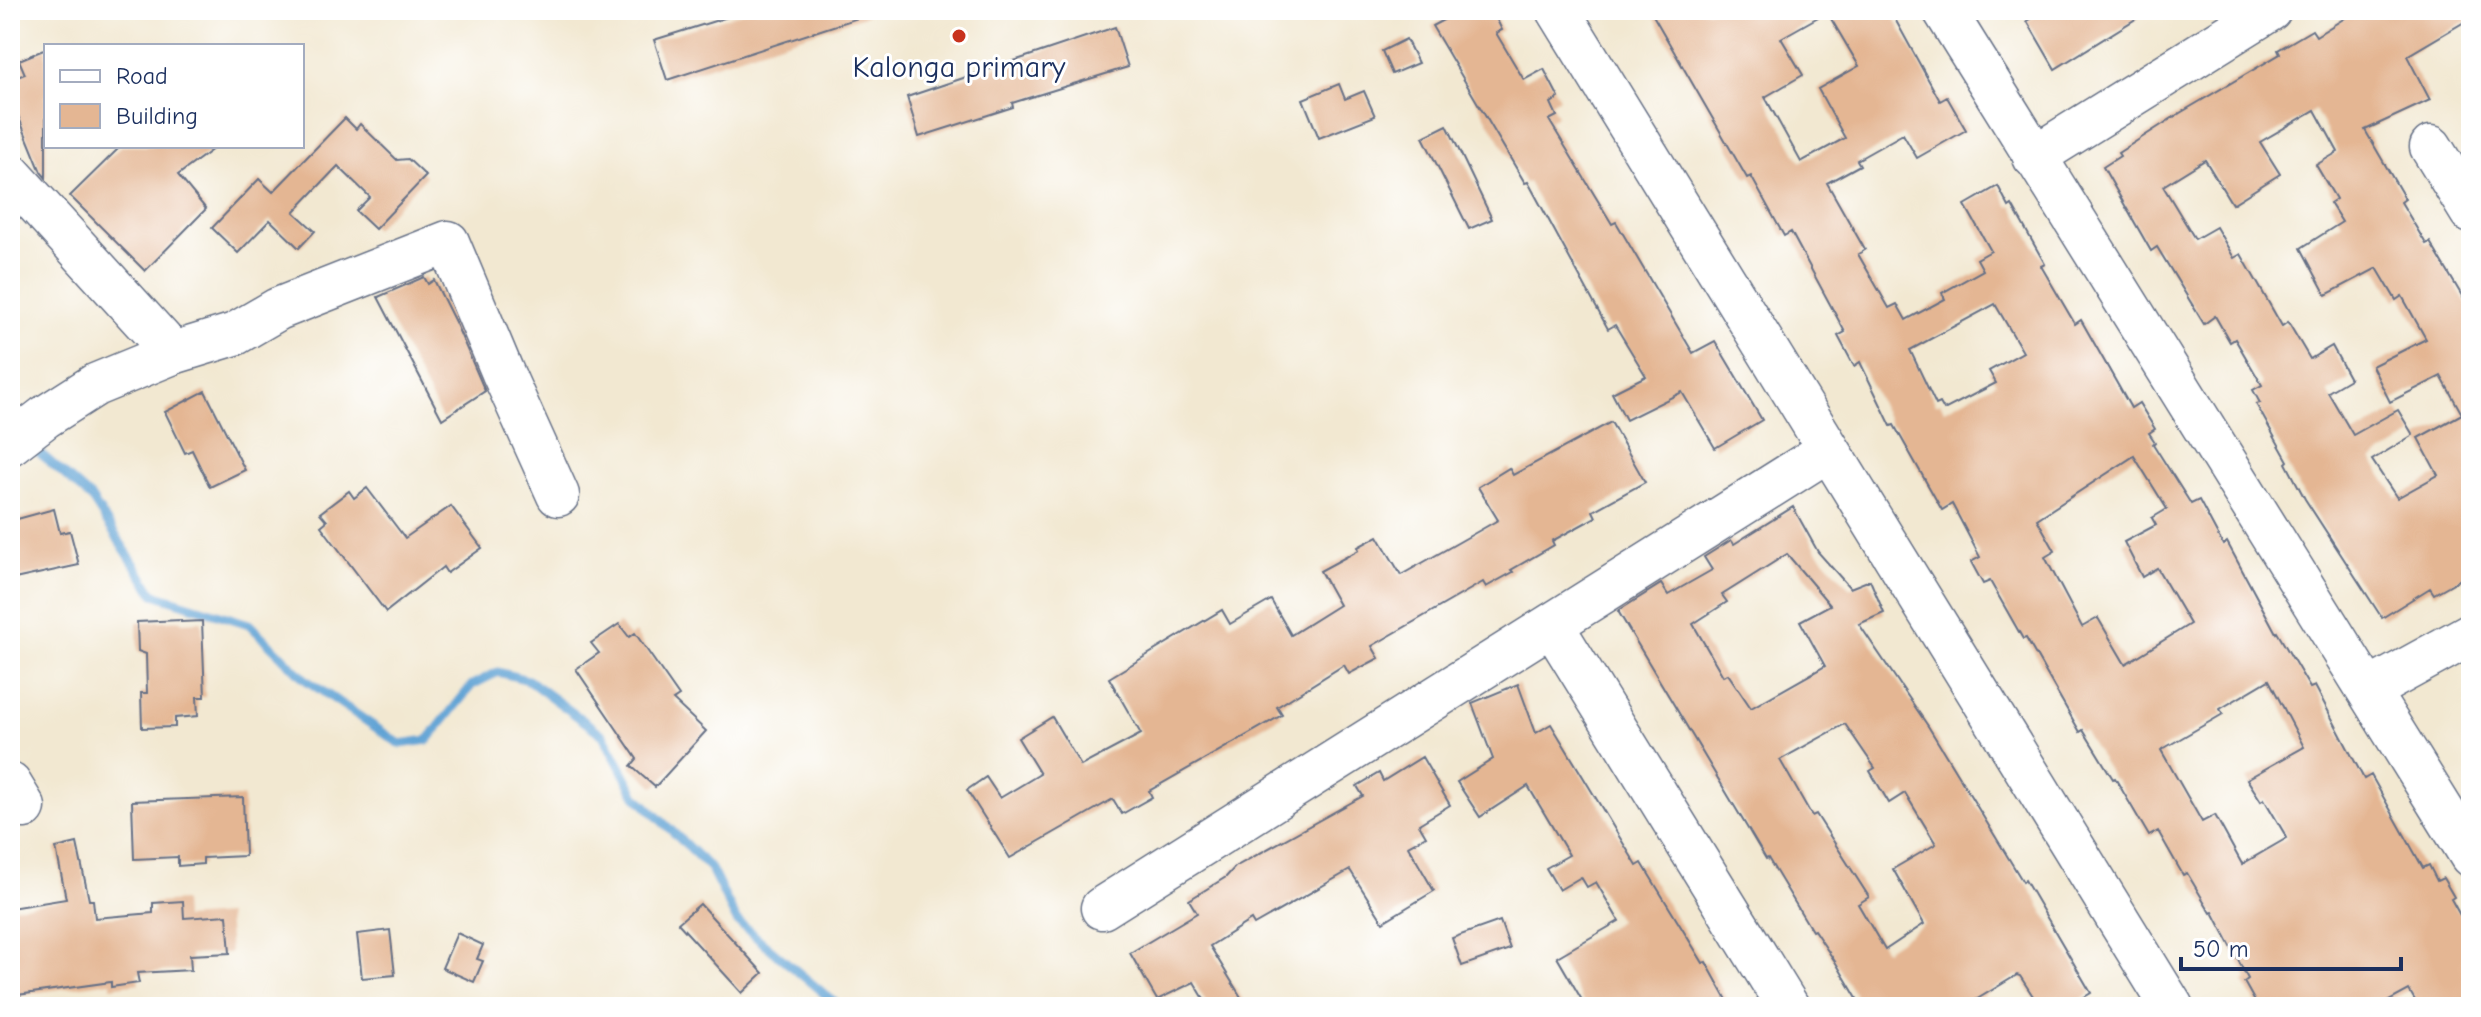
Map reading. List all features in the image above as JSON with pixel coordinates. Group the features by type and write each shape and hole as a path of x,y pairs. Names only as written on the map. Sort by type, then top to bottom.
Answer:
{"street":[{"path":"1558,10 2172,1007"},
{"path":"1944,10 2471,856"},
{"path":"2034,157 2270,10"},
{"path":"2431,147 2471,212"},
{"path":"10,174 173,353"},
{"path":"10,444 95,385 173,353 235,334 278,309 448,242 558,495"},
{"path":"1102,908 1827,451"},
{"path":"1552,625 1788,1007"},
{"path":"2369,690 2471,634"}],"building":[{"path":"750,10 867,10 867,15 667,80 654,40"},
{"path":"1462,10 1492,10 1502,30 1496,33 1524,80 1544,69 1559,98 1551,103 1557,116 1549,120 1612,224 1616,222 1693,353 1715,341 1762,420 1715,448 1682,392 1626,420 1612,393 1646,376 1615,325 1608,329 1528,182 1525,183 1432,26"},
{"path":"1650,10 1890,10 1940,101 1947,97 1966,130 1917,158 1903,134 1857,160 1860,165 1827,183 1865,250 1858,254 1889,308 1897,304 1906,320 1945,299 1942,293 1983,270 1977,259 1991,251 1965,205 1998,186 2045,264 2041,266 2075,324 2081,320 2131,408 2139,403 2155,429 2149,433 2155,442 2153,444 2191,504 2199,500 2223,545 2227,542 2276,633 2310,688 2315,686 2364,779 2371,775 2423,868 2429,865 2437,881 2443,878 2454,897 2451,899 2471,935 2471,1007 2419,1007 2409,990 2378,1007 2258,1007 2244,982 2248,979 2213,912 2187,873 2183,875 2158,831 2149,836 2115,778 2083,730 2080,732 1990,581 1983,584 1971,562 1980,557 1952,504 1942,510 1894,425 1891,426 1860,362 1854,366 1838,336 1845,332 1791,232 1784,236 1751,176 1747,178","holes":["1827,12 1859,66 1818,89 1845,138 1801,162 1765,97 1803,75 1781,38","1995,304 2023,352 1989,371 1996,383 1944,410 1940,403 1936,405 1910,350","2134,456 2167,509 2152,518 2156,525 2124,542 2142,577 2157,568 2190,624 2125,664 2098,618 2082,627 2045,557 2055,551 2037,519","2269,680 2304,747 2247,779 2261,801 2264,799 2287,838 2242,864 2215,815 2202,822 2161,750 2223,714 2220,709"]},
{"path":"2047,10 2150,10 2055,69 2027,21"},
{"path":"2358,10 2471,10 2471,18 2407,56 2430,100 2365,130 2405,199 2401,202 2426,244 2430,242 2471,311 2471,573 2434,594 2430,588 2382,618 2305,499 2286,463 2288,461 2256,404 2260,403 2253,390 2262,385 2235,339 2230,342 2215,316 2204,324 2157,247 2151,251 2103,167 2120,156 2118,153 2180,113 2280,54 2278,50 2312,30 2316,36","holes":["2315,110 2338,152 2316,165 2336,199 2330,203 2342,222 2301,248 2326,295 2377,268 2396,300 2402,296 2426,339 2372,366 2390,402 2441,376 2462,414 2418,438 2438,475 2397,498 2372,460 2413,435 2398,410 2353,435 2328,392 2350,379 2332,346 2310,359 2288,322 2282,326 2241,254 2234,258 2216,227 2195,239 2163,186 2205,160 2232,204 2280,174 2260,142"]},
{"path":"1115,27 1128,67 1012,103 1013,107 919,137 907,97"},
{"path":"1406,39 1418,63 1392,74 1382,51"},
{"path":"44,50 46,178 17,113 10,116 10,80 25,74 19,60"},
{"path":"1339,84 1345,99 1364,91 1375,116 1319,138 1303,99"},
{"path":"345,118 356,129 360,124 397,160 408,159 426,176 375,229 356,211 370,197 338,166 294,212 315,231 299,248 270,220 238,253 212,228 259,179 273,192"},
{"path":"1447,125 1492,219 1469,229 1423,137"},
{"path":"119,148 214,148 178,175 206,209 145,271 70,196"},
{"path":"424,277 428,284 434,280 485,391 442,419 378,297"},
{"path":"205,391 245,470 210,487 192,450 185,453 165,412"},
{"path":"1611,422 1645,482 1593,511 1596,517 1552,541 1554,545 1511,570 1513,572 1486,587 1483,582 1372,646 1379,658 1349,674 1344,665 1277,707 1282,715 1149,791 1152,797 1122,814 1113,799 1010,858 967,790 986,777 1000,798 1040,774 1018,738 1052,717 1081,766 1141,734 1109,678 1222,610 1230,624 1271,600 1291,635 1339,605 1320,571 1378,536 1401,575 1498,520 1478,487 1509,468 1513,475"},
{"path":"367,488 405,538 451,506 482,548 447,573 443,567 386,612 321,526 327,521 320,513 349,491 354,498"},
{"path":"1793,507 1818,552 1850,588 1870,580 1884,613 1859,624 1928,726 2023,882 2025,880 2091,993 2068,1007 2040,1007 2017,975 1964,1007 1862,1007 1766,859 1618,611 1661,584 1668,595 1712,570 1704,557 1731,540 1734,544","holes":["1787,554 1830,605 1800,621 1825,666 1751,708 1728,674 1723,676 1693,624 1727,602 1722,595","1845,724 1875,768 1870,771 1889,803 1905,793 1936,844 1893,869 1924,924 1885,950 1858,904 1869,897 1816,814 1812,816 1780,760"]},
{"path":"54,509 60,533 70,531 79,565 10,580 10,521"},
{"path":"202,621 205,697 197,697 198,716 175,718 175,727 142,728 141,693 147,693 146,654 138,651 137,622"},
{"path":"619,624 629,637 635,633 679,696 673,700 706,731 655,787 631,766 637,759 576,669 599,653 591,643"},
{"path":"1518,684 1536,733 1551,724 1637,866 1642,863 1731,1007 1586,1007 1557,957 1619,921 1596,882 1587,887 1581,877 1559,890 1546,868 1569,855 1528,786 1480,817 1457,782 1493,759 1472,703"},
{"path":"1422,757 1450,805 1419,824 1426,836 1408,846 1434,891 1383,922 1350,870 1254,925 1251,920 1210,946 1247,1007 1209,1007 1194,982 1157,1000 1130,953 1197,913 1189,900 1226,877 1235,867 1363,796 1357,786 1379,773 1383,781"},
{"path":"243,797 245,856 203,858 203,864 178,866 178,857 134,859 132,801"},
{"path":"77,843 95,918 153,913 153,903 183,901 184,918 227,915 230,953 190,955 191,970 137,973 139,983 111,987 111,982 10,996 10,908 66,899 56,848"},
{"path":"700,904 763,973 742,993 678,923"},
{"path":"1500,921 1510,949 1462,966 1452,938"},
{"path":"390,930 395,975 362,978 357,934"},
{"path":"457,933 483,945 477,959 483,961 474,982 442,968"}],"waterway":[{"path":"32,446 91,498 154,594 249,624 306,680 400,744 428,740 472,685 498,672 528,680 603,735 636,796 711,869 737,921 840,1007"}],"place":[{"name":"Kalonga primary","path":"959,36"}]}
